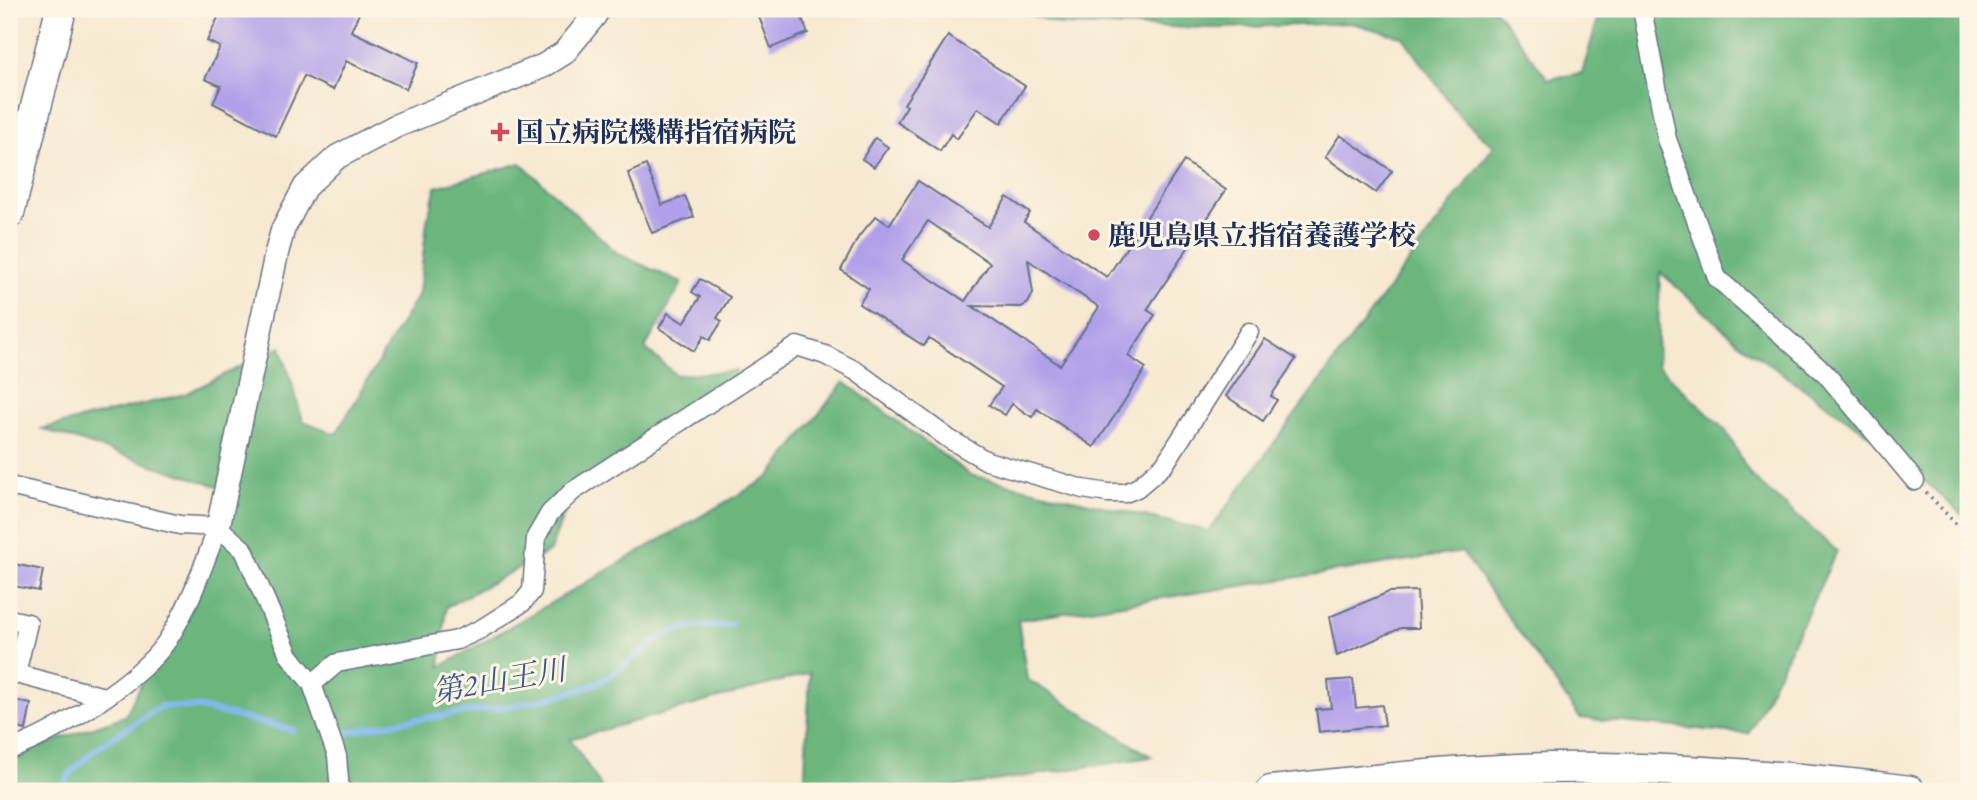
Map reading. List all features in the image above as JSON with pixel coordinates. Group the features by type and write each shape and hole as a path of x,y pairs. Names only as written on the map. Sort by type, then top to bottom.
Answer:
{"highway":[{"path":"9,213 61,9"},
{"path":"1271,791 1391,777 1601,768 1814,779 1910,791"}],"street":[{"path":"1642,9 1667,139 1717,278 1826,374 1915,481"},
{"path":"9,750 38,740 104,697 152,659 167,641 195,587 218,527 277,251 283,229 305,187 337,157 396,126 543,66 564,53 595,15"},
{"path":"312,684 337,663 457,640 481,629 522,603 532,591 536,537 550,513 565,498 797,346 825,355 856,372 949,439 987,461 1083,489 1125,493 1147,482 1164,465 1249,332"},
{"path":"9,486 180,525 218,527 244,550 289,655 312,684 337,757 341,791"},
{"path":"9,619 28,623 12,673 104,697"}],"path":[{"path":"1915,481 1968,537"}],"green space":[{"path":"1014,9 1495,9 1548,79 1582,73 1601,9 1968,9 1968,520 1889,449 1738,342 1660,272 1657,365 1726,431 1751,476 1837,551 1749,734 1580,718 1462,552 1018,620 1027,679 1152,757 928,791 804,791 810,673 570,739 604,791 9,791 9,757 125,716 239,493 42,429 185,394 281,347 303,421 336,434 419,293 427,221 436,187 521,163 618,254 682,283 645,348 676,375 736,371 737,387 568,502 550,551 446,607 440,667 769,477 844,382 970,475 1209,531 1494,146 1461,118 1403,37 1351,23 1220,28 1061,25"}],"building":[{"path":"222,9 361,9 351,31 418,63 406,89 346,61 333,90 304,76 276,136 213,103 221,86 205,79 220,47 207,41"},
{"path":"756,9 798,9 808,33 771,48"},
{"path":"948,36 1025,86 1001,123 978,108 957,139 951,134 940,151 897,122 907,106 904,104"},
{"path":"1340,135 1392,171 1376,193 1325,157"},
{"path":"875,138 888,147 874,167 862,159"},
{"path":"1184,161 1226,190 1147,310 1155,315 1128,356 1146,368 1094,447 1037,409 1032,417 1012,404 1005,415 989,405 1002,387 929,338 924,346 859,304 869,289 841,270 859,236 876,216 889,225 918,181 988,227 1007,197 1030,213 1024,222 1107,277","holes":["928,221 990,263 965,301 902,260","1028,260 1099,307 1060,365 972,306 1021,307 1028,303 1033,293"]},
{"path":"646,165 662,205 685,196 694,217 652,233 628,173"},
{"path":"700,279 730,297 717,318 722,321 710,340 704,336 694,351 659,328 668,313 684,323 700,297 692,292"},
{"path":"1265,339 1296,359 1271,396 1277,400 1263,421 1226,396"},
{"path":"9,563 43,570 39,591 9,585"},
{"path":"1417,591 1419,628 1401,628 1337,656 1329,617 1389,592"},
{"path":"1353,679 1356,708 1382,705 1385,725 1319,732 1316,709 1331,708 1328,681"},
{"path":"9,699 31,704 26,730 9,726"}],"waterway":[{"name":"第2山王川","path":"343,734 404,721 558,696 600,682 655,642 678,630 731,625"},
{"name":"第2山王川","path":"60,791 71,772 94,750 161,706 201,708 293,730"}],"place":[{"name":"国立病院機構指宿病院","path":"500,132"},
{"name":"鹿児島県立指宿養護学校","path":"1094,235"}]}
